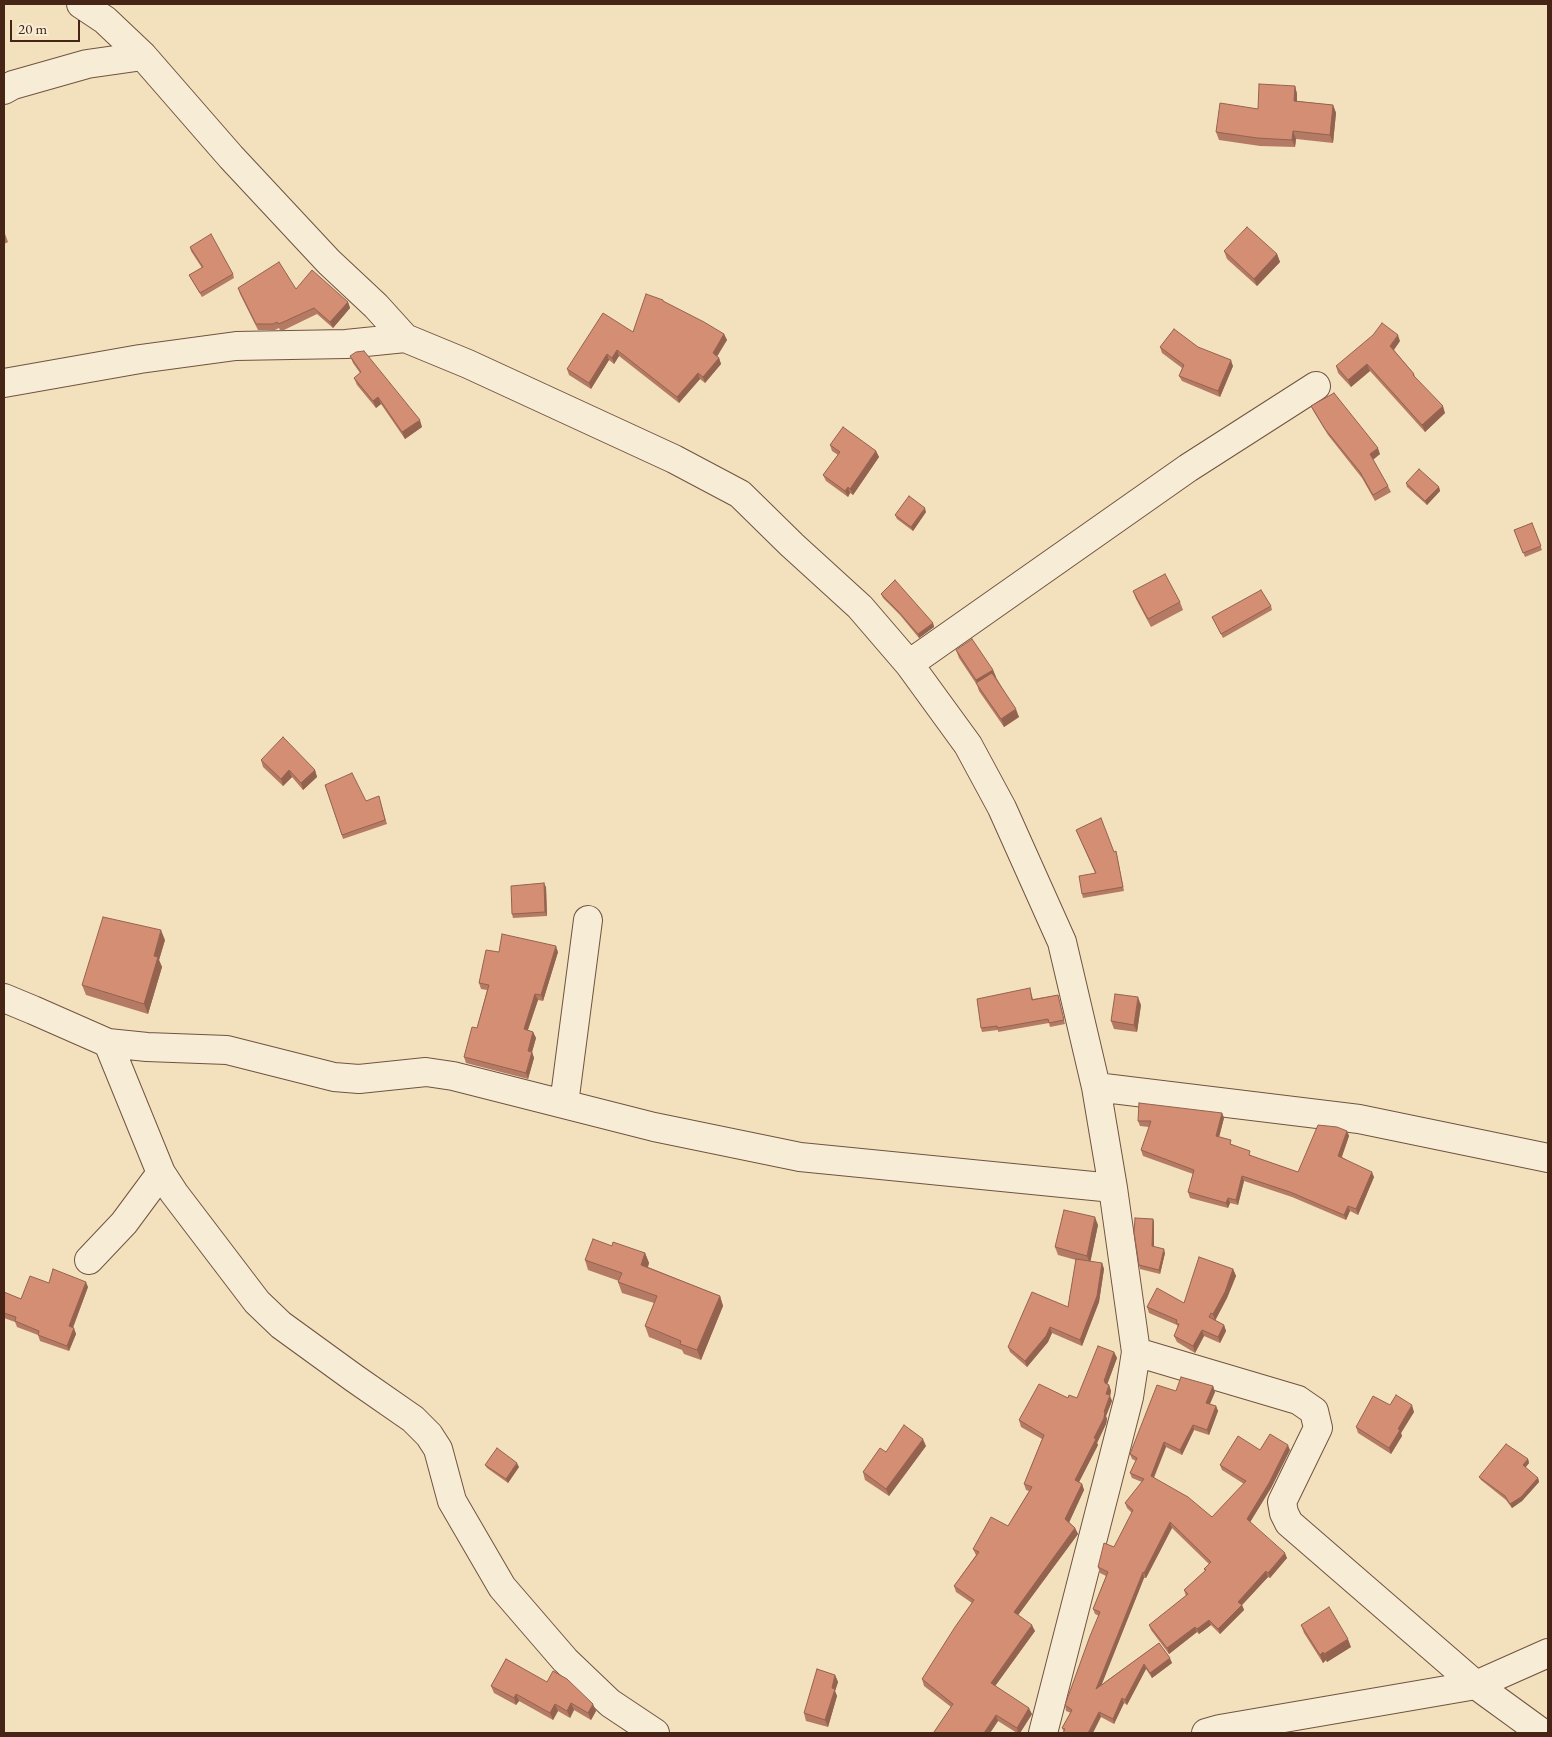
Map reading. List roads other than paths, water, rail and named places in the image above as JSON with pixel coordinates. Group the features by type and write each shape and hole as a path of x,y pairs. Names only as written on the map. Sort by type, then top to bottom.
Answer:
{"street":[{"path":"81,4 105,20 143,56 250,178 329,262 376,306 405,338 477,368 674,459 740,494 792,546 860,607 909,664 968,745 1002,808 1062,942 1096,1087 1113,1188 1136,1352 1129,1397 1043,1733"},
{"path":"4,90 13,85 87,64 143,56"},
{"path":"4,383 140,359 236,346 346,344 405,338"},
{"path":"909,664 1188,468 1316,386"},
{"path":"564,1104 588,920"},
{"path":"4,998 108,1043 226,1050 334,1077 359,1079 426,1072 452,1076 654,1127 800,1158 1113,1188"},
{"path":"108,1043 161,1173 174,1193 263,1308 280,1325 413,1419 429,1435 438,1450 452,1501 502,1587 565,1660 610,1703 655,1733"},
{"path":"1096,1087 1359,1119 1548,1158"},
{"path":"89,1260 124,1223 161,1173"},
{"path":"1136,1352 1298,1400 1314,1411 1318,1428 1282,1502 1284,1513 1289,1523 1476,1685 1542,1733"},
{"path":"1206,1733 1476,1685 1548,1653"}]}
